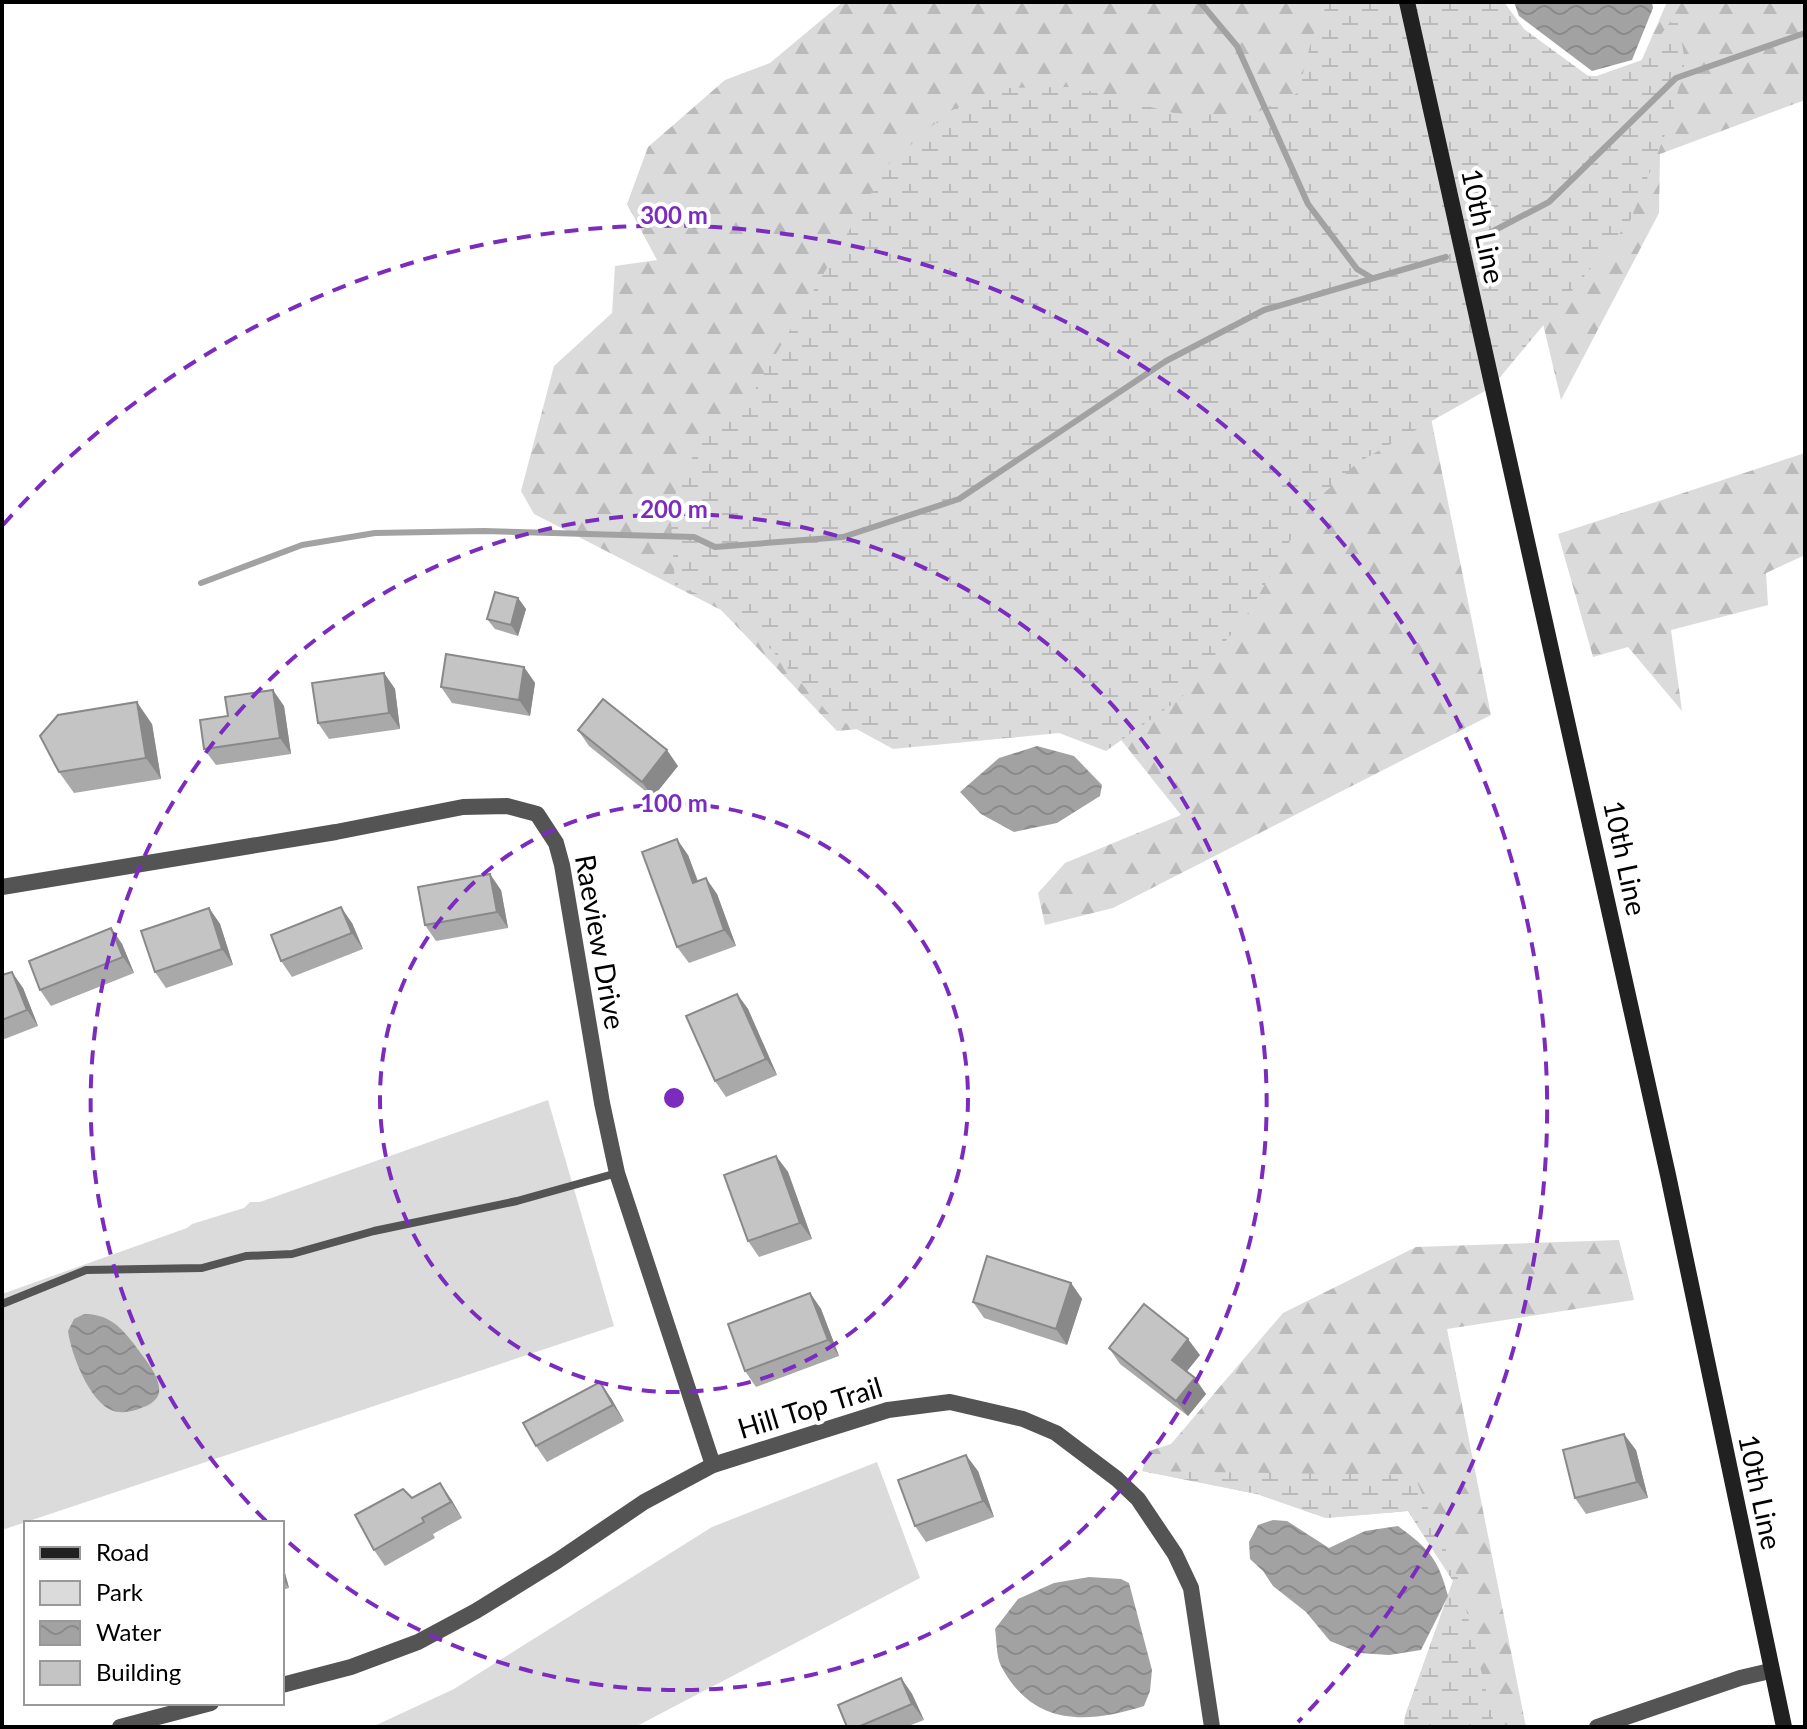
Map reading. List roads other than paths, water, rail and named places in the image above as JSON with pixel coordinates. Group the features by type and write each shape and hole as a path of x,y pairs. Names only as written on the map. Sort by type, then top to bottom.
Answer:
{"main road":[{"name":"10th Line","path":"1407,2 1665,1159 1784,1727"}],"street":[{"name":"Raeview Drive","path":"2,887 336,832 463,807 507,806 537,814 556,843 562,865 602,1103 627,1210 713,1465"},
{"name":"Hill Top Trail","path":"284,1684 351,1667 418,1642 476,1611 557,1561 644,1502 713,1465 888,1410 950,1402 1023,1419 1056,1433 1117,1479 1138,1499 1175,1554 1191,1588 1212,1727"},
{"path":"1597,1727 1740,1678 1770,1671"},
{"path":"120,1727 203,1705"}],"lane":[{"path":"2,1304 86,1270 202,1268 246,1256 292,1254 374,1231 517,1201 617,1173"}],"water":[{"path":"1514,2 1652,2 1653,8 1632,60 1592,71 1519,16"},
{"path":"1037,746 1074,756 1102,785 1100,796 1057,823 1014,832 981,814 960,792 999,758"},
{"path":"84,1314 113,1322 134,1344 157,1380 159,1393 152,1403 134,1411 118,1412 95,1397 77,1363 68,1331 74,1319"},
{"path":"1273,1520 1287,1521 1329,1548 1365,1531 1398,1526 1417,1541 1436,1563 1448,1596 1421,1650 1389,1655 1360,1653 1330,1641 1306,1612 1273,1586 1250,1559 1249,1542 1258,1525"},
{"path":"1089,1577 1121,1579 1129,1583 1152,1670 1150,1691 1144,1706 1102,1716 1063,1716 1029,1701 1014,1686 999,1662 995,1629 1018,1599 1054,1583"}],"waterway":[{"path":"1200,2 1237,46 1308,204 1357,269 1372,278"},
{"path":"1478,239 1549,202 1676,78 1805,33"},
{"path":"201,583 302,545 375,533 484,531 694,537 715,547 843,537 959,499 1166,361 1264,310 1446,257"}]}
